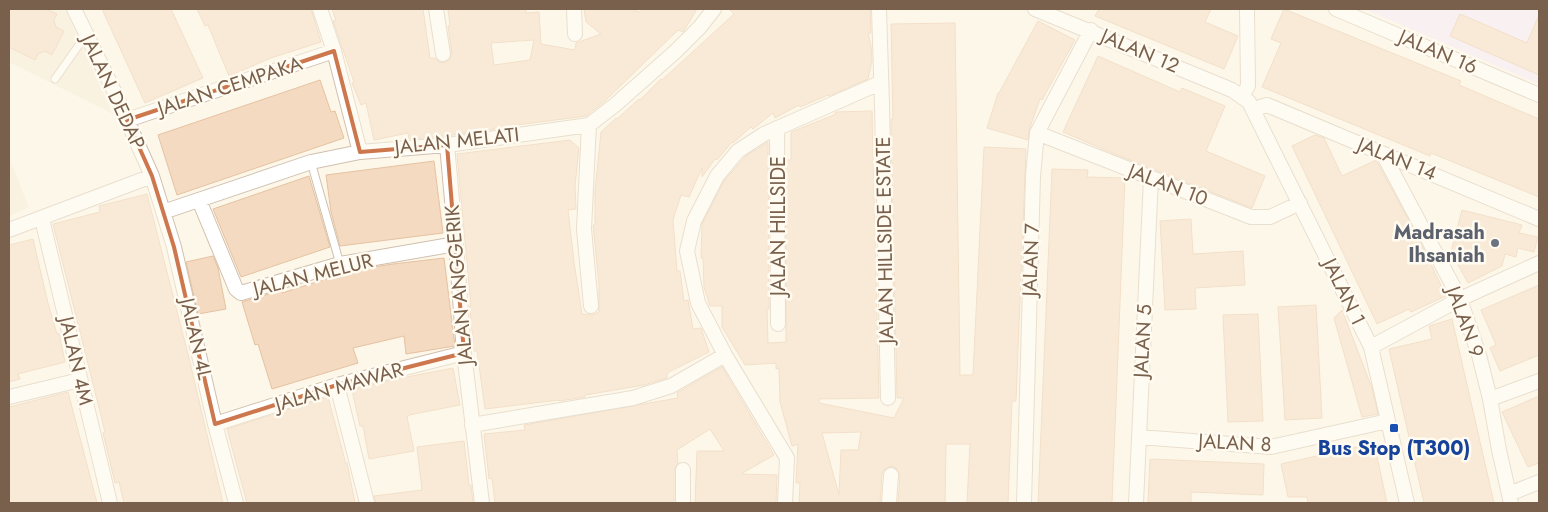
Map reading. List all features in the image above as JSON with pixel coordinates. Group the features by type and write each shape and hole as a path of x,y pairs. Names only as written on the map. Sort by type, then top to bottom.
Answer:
{"street":[{"name":"JALAN DEDAP","path":"74,9 152,176"},
{"path":"320,9 334,51 360,152"},
{"path":"436,9 443,54"},
{"path":"574,9 575,34"},
{"name":"JALAN MELATI","path":"163,212 312,162 360,152 447,145 589,125 616,105 676,52 714,9"},
{"name":"JALAN HILLSIDE ESTATE","path":"879,9 888,398"},
{"name":"JALAN 12","path":"1035,9 1090,30 1232,90 1242,96"},
{"path":"1242,96 1248,86 1247,9"},
{"name":"JALAN 16","path":"1336,9 1539,95"},
{"name":"JALAN 7","path":"1024,503 1033,176 1037,133 1090,30"},
{"name":"JALAN CEMPAKA","path":"127,120 334,51"},
{"path":"785,503 787,458 725,356 698,303 687,252 694,221 717,176 738,151 764,134 880,83"},
{"name":"JALAN 1","path":"1242,96 1254,108 1371,347 1407,503"},
{"name":"JALAN 14","path":"1254,108 1266,106 1539,218"},
{"path":"589,125 584,229 590,306"},
{"name":"JALAN HILLSIDE","path":"777,128 778,324"},
{"name":"JALAN 10","path":"1037,133 1251,217 1270,217 1300,203"},
{"name":"JALAN ANGGERIK","path":"447,145 464,353 482,503"},
{"name":"JALAN 9","path":"1383,154 1460,299 1479,355 1510,499"},
{"path":"9,230 152,176"},
{"name":"JALAN 4L","path":"152,176 174,247 215,424 236,503"},
{"name":"JALAN 5","path":"1136,503 1151,178"},
{"name":"JALAN MELUR","path":"199,200 236,289 241,293 340,264 456,244"},
{"name":"JALAN 4M","path":"42,218 110,503"},
{"path":"1371,347 1460,299 1539,263"},
{"name":"JALAN MAWAR","path":"215,424 337,385 464,353"},
{"path":"472,424 633,398 672,386 725,356"},
{"path":"9,397 80,380"},
{"path":"1490,399 1539,381"},
{"path":"337,385 367,503"},
{"name":"JALAN 8","path":"1139,437 1272,447 1388,421"},
{"path":"683,503 684,470"},
{"path":"890,503 891,475"},
{"path":"1510,499 1539,482"}],"lane":[{"path":"55,79 86,35"},
{"path":"312,162 340,264"}],"highlighted area":[{"path":"334,51 360,152 447,145 464,353 337,385 215,424 174,247 152,176 127,120"}],"shaded area":[{"path":"9,9 65,9 113,114 9,62"},
{"path":"1364,9 1539,9 1539,84"},
{"path":"9,158 29,207 9,216"}],"building":[{"path":"9,9 46,9 57,14 54,20 56,27 64,31 52,55 45,51 38,54 35,60 9,47"},
{"path":"102,9 171,9 203,78 145,103"},
{"path":"197,9 311,9 321,42 271,58 229,76 208,25 205,26"},
{"path":"332,9 423,9 430,58 435,58 439,62 444,63 452,55 448,9 526,9 526,13 539,12 541,44 575,50 576,43 601,34 586,22 584,9 630,9 640,12 642,9 697,9 683,32 678,30 604,102 586,116 446,136 409,139 408,133 374,140 366,103 361,105 352,83 354,82 333,21 336,20","holes":["534,40 530,60 494,65 491,43"]},
{"path":"729,9 870,9 871,33 868,33 872,61 868,79 800,107 799,105 775,118 773,113 753,129 751,127 732,142 717,160 715,159 702,177 702,168 689,197 681,195 673,220 677,271 680,271 684,301 688,300 693,329 701,328 709,352 667,373 667,378 644,385 559,401 485,409 477,351 474,351 469,306 471,306 457,154 570,140 579,148 575,186 576,209 568,210 574,262 582,314 592,315 599,312 599,284 593,225 595,225 595,191 601,132 640,100 734,14"},
{"path":"1099,9 1211,9 1205,22 1238,36 1224,69 1095,16"},
{"path":"1284,9 1461,81 1459,85 1539,119 1539,197 1431,153 1430,156 1262,87 1281,43 1271,39"},
{"path":"1460,14 1527,43 1539,15 1539,75 1450,36"},
{"path":"1038,21 1075,40 1042,100 1040,99 1029,130 1028,140 987,128 998,93"},
{"path":"955,23 960,375 973,375 984,147 1026,149 1016,401 1012,401 1008,503 967,503 970,444 946,444 945,503 898,503 900,475 896,468 891,466 884,470 882,474 880,503 799,503 800,483 796,483 798,444 792,446 780,402 779,368 776,369 776,363 745,365 722,327 722,306 710,306 704,287 703,258 701,258 702,224 724,181 746,156 768,142 768,343 786,342 786,160 791,160 791,132 834,115 836,112 872,111 879,398 819,399 819,403 894,418 904,398 897,398 891,119 893,119 891,24","holes":["861,432 858,450 841,450 839,495 822,433"]},
{"path":"1098,56 1180,92 1182,88 1225,106 1206,151 1265,176 1252,208 1063,132"},
{"path":"320,80 331,112 335,111 344,138 177,195 158,135"},
{"path":"1315,135 1324,138 1342,176 1376,160 1422,245 1446,296 1411,312 1409,309 1377,324 1292,146"},
{"path":"434,161 443,233 340,246 331,212 326,175"},
{"path":"1052,169 1088,170 1087,177 1125,178 1112,503 1038,503"},
{"path":"309,176 330,247 241,277 213,209"},
{"path":"147,194 189,358 223,503 124,503 119,482 115,483 103,433 105,432 53,224 100,212 99,206"},
{"name":"Madrasah Ihsaniah","path":"1462,210 1522,225 1519,233 1538,237 1534,252 1518,248 1516,257 1505,254 1502,266 1468,283 1451,252"},
{"path":"1191,219 1193,254 1243,251 1245,285 1195,288 1196,309 1165,310 1160,221"},
{"path":"33,239 48,303 57,334 59,333 65,362 18,374 20,379 9,382 9,245"},
{"path":"213,256 218,268 226,309 198,314 186,262"},
{"path":"444,258 455,346 406,354 404,336 353,348 358,363 272,389 258,344 255,345 242,302 282,290 282,293 354,270"},
{"path":"1539,285 1539,355 1500,371 1490,348 1496,345 1481,310"},
{"path":"1316,305 1322,418 1285,420 1278,307"},
{"path":"1342,310 1372,388 1378,414 1362,417 1334,318"},
{"path":"1258,314 1263,421 1228,422 1223,315"},
{"path":"1452,319 1494,503 1424,503 1389,349 1432,339 1429,326"},
{"path":"722,367 774,455 741,474 777,475 776,503 695,503 697,451 724,451 710,429 677,450 678,463 674,470 674,503 495,503 492,478 489,479 484,434 525,430 524,425 678,398 677,393"},
{"path":"453,368 460,405 409,415 407,417 414,451 369,459 363,426 360,426 352,390"},
{"path":"68,392 97,503 9,503 9,407"},
{"path":"1539,396 1539,463 1528,467 1502,412"},
{"path":"328,397 347,463 355,503 247,503 227,429"},
{"path":"464,441 473,503 376,503 374,496 422,490 417,447"},
{"path":"1374,443 1387,503 1308,503 1307,497 1288,497 1281,464"},
{"path":"1150,459 1264,464 1263,495 1191,492 1191,503 1148,503"}],"place":[{"name":"Madrasah Ihsaniah","path":"1495,243"},
{"name":"Bus Stop (T300)","path":"1394,428"}]}
